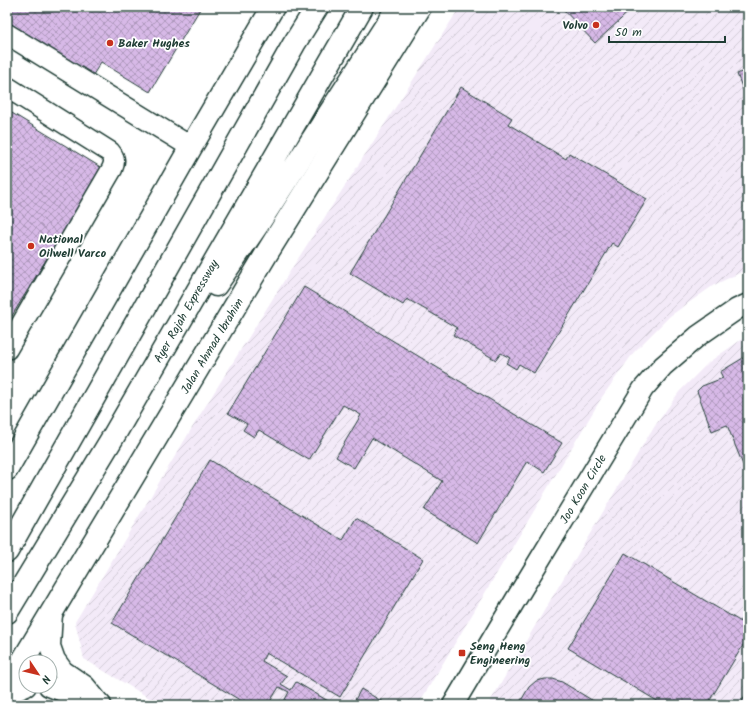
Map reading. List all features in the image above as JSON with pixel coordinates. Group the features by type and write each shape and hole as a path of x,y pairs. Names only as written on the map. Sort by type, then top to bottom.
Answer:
{"main road":[{"path":"7,469 272,7"},
{"path":"294,44 299,14 302,7"},
{"path":"7,551 294,44 317,7"},
{"name":"Ayer Rajah Expressway","path":"7,612 113,437 362,7"},
{"path":"113,437 258,224 398,7"},
{"name":"Jalan Ahmad Ibrahim","path":"7,687 267,254 420,7"}],"street":[{"path":"7,34 191,148"},
{"path":"7,88 110,152 115,159 115,163 7,349"},
{"name":"Joo Koon Circle","path":"453,705 643,389 663,366 698,336 737,309 748,304"},
{"path":"52,613 50,646 55,660 64,671 85,686 100,704"},
{"path":"7,697 12,692 18,689"},
{"path":"58,689 78,700 100,704"}],"shaded area":[{"path":"460,7 748,7 748,269 714,285 670,316 634,352 602,397 418,705 161,705 84,659 75,622 198,418 292,268"},
{"path":"748,335 748,705 488,705 650,433 679,392 709,362"}],"building":[{"name":"Baker Hughes","path":"7,7 197,7 200,9 150,92 101,62 93,75 7,23"},
{"name":"Volvo","path":"561,7 634,7 595,43"},
{"path":"748,69 748,103 737,74"},
{"path":"461,87 512,118 508,124 566,159 569,153 647,199 618,247 612,243 534,373 519,364 516,369 506,363 510,358 501,353 496,360 453,335 457,328 407,299 403,305 350,273"},
{"name":"National Oilwell Varco","path":"7,110 102,168 7,324"},
{"path":"304,287 562,443 544,472 527,461 478,543 424,510 442,481 372,438 354,468 336,457 361,415 343,405 309,460 259,430 254,437 243,430 247,424 228,413"},
{"path":"748,355 748,463 743,465 727,425 712,431 697,391 702,386 723,378 720,372"},
{"path":"210,460 343,540 356,518 423,559 340,697 266,653 262,661 287,676 281,684 291,690 296,682 335,705 282,705 289,692 279,687 268,705 248,705 112,623"},
{"path":"625,553 748,626 748,637 707,705 664,705 568,648"},
{"path":"553,679 562,682 600,705 509,705 512,700 519,704 529,687 536,681"},
{"path":"361,689 388,705 352,705"},
{"path":"748,691 748,705 740,705"},
{"path":"347,702 352,705 345,705"}],"place":[{"name":"Volvo","path":"596,25"},
{"name":"Baker Hughes","path":"110,43"},
{"name":"National Oilwell Varco","path":"31,246"},
{"name":"Seng Heng Engineering","path":"462,653"}]}
